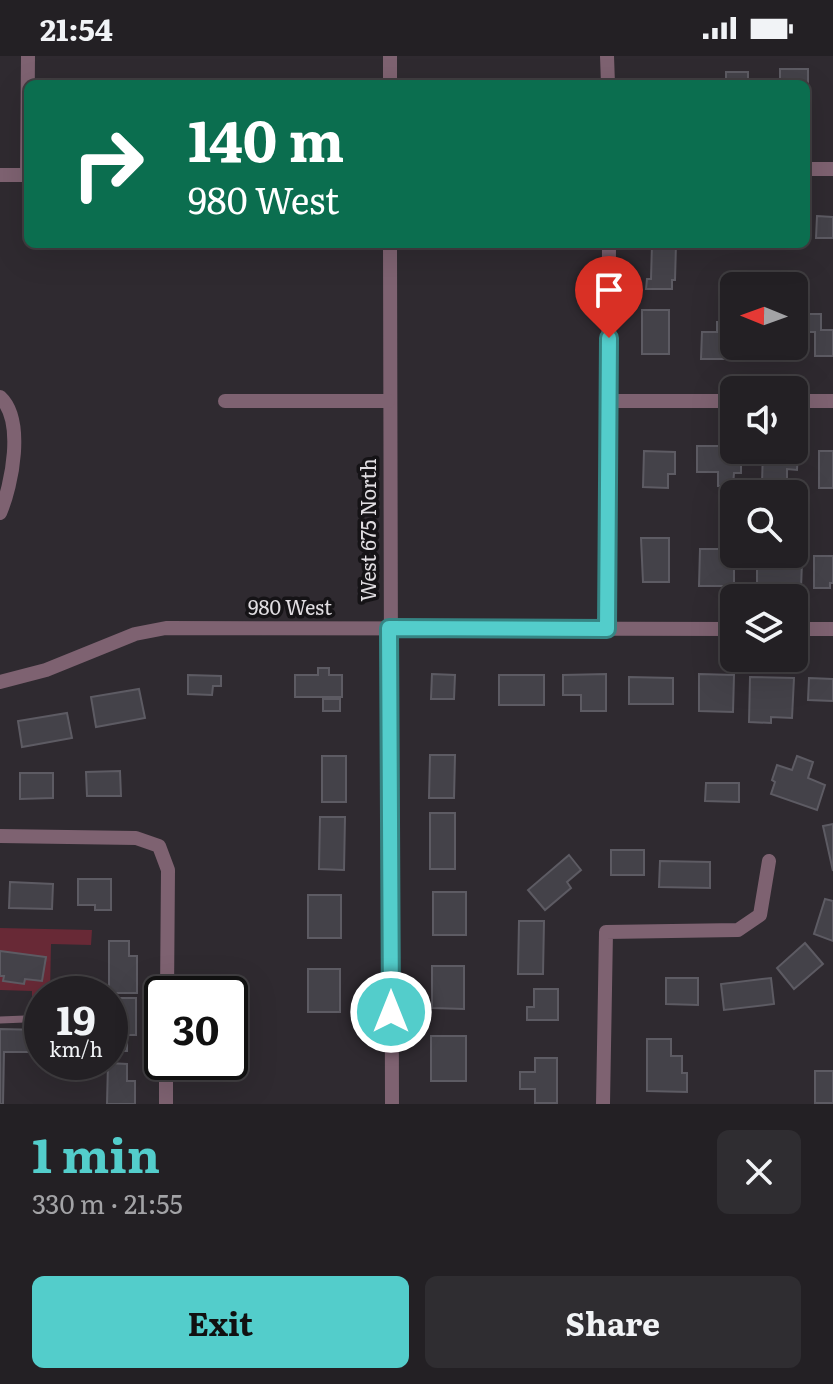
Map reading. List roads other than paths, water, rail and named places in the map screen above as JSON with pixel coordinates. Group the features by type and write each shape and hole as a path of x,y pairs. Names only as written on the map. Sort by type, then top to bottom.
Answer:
{"street":[{"path":"28,56 28,80"},
{"path":"390,56 390,80"},
{"path":"607,56 608,80"},
{"path":"810,169 833,169"},
{"path":"0,175 24,175"},
{"name":"West 675 North","path":"390,248 392,1104"},
{"path":"607,629 609,248"},
{"path":"0,513 13,466 11,414 2,399"},
{"path":"225,401 388,401"},
{"path":"610,401 720,401"},
{"path":"808,401 833,401"},
{"name":"980 West","path":"0,682 46,670 135,634 166,628 720,629"},
{"path":"808,629 833,629"},
{"path":"0,836 136,838 159,846 168,870 167,976"},
{"path":"603,1104 606,932 738,930 760,915 769,861"},
{"path":"166,1080 166,1104"}],"lane":[{"path":"0,1020 24,1019"}]}
